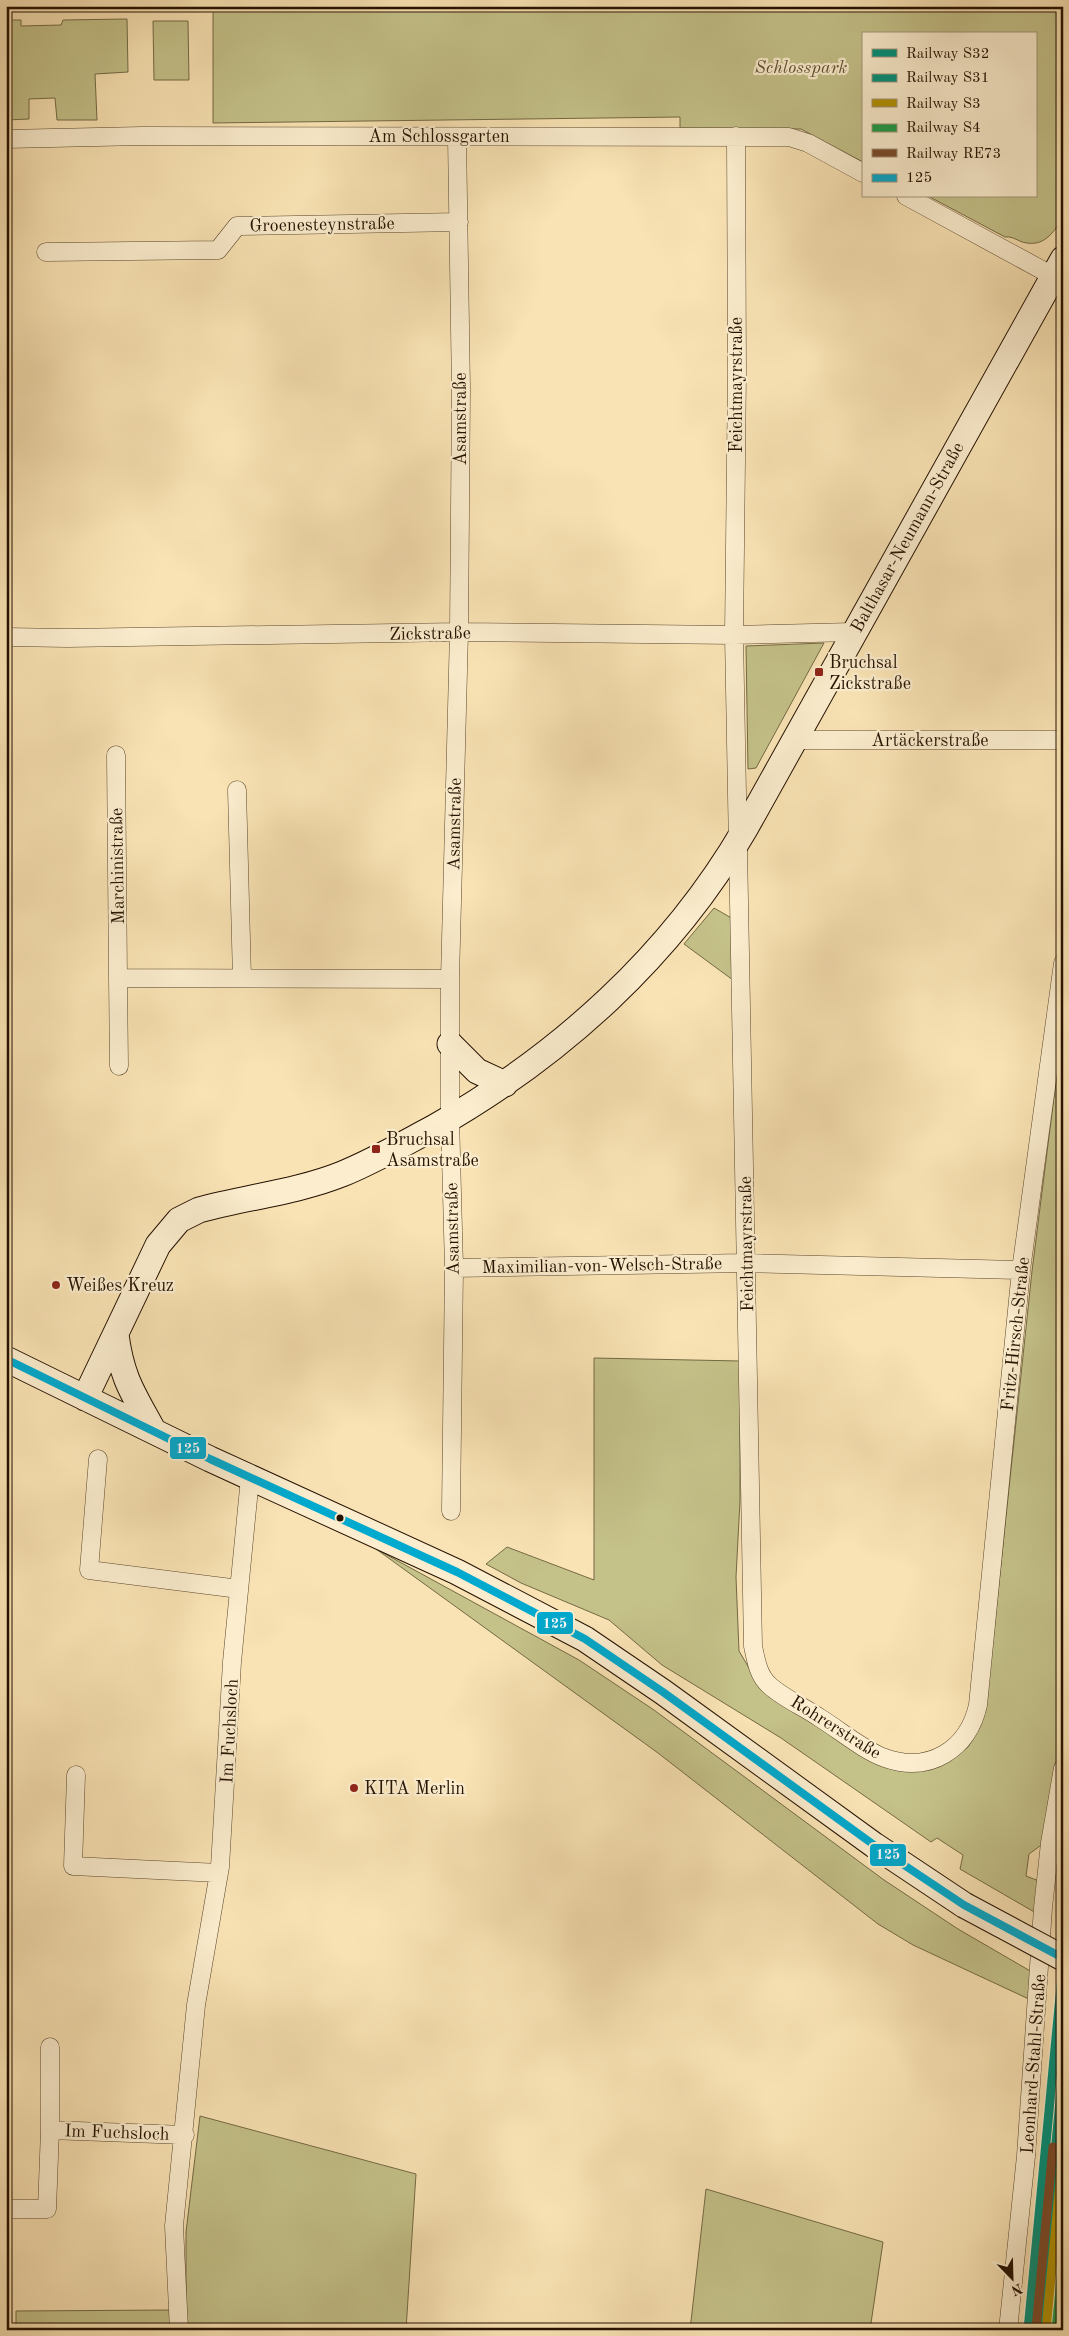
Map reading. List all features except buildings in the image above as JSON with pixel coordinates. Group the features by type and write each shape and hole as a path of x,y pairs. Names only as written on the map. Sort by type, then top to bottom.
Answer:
{"street":[{"name":"Am Schlossgarten","path":"6,139 87,136 789,137 808,143 862,172"},
{"name":"Feichtmayrstraße","path":"734,634 736,136"},
{"name":"Asamstraße","path":"451,1510 454,1268 450,1118 450,979 459,632 459,222 457,137"},
{"path":"910,198 1058,268"},
{"name":"Groenesteynstraße","path":"46,252 218,250 237,226 459,222"},
{"name":"Balthasar-Neumann-Straße","path":"85,1398 158,1246 179,1220 199,1210 340,1175 380,1158 450,1118 505,1084 568,1037 629,981 693,907 738,842 797,740 853,632 1058,268"},
{"name":"Zickstraße","path":"6,637 67,638 459,632 734,634 853,632"},
{"path":"734,634 738,842"},
{"name":"Artäckerstraße","path":"797,740 1063,740"},
{"name":"Marchinistraße","path":"116,755 118,1066"},
{"path":"237,790 242,978"},
{"name":"Feichtmayrstraße","path":"738,842 753,1646"},
{"name":"Fritz-Hirsch-Straße","path":"978,1705 1021,1270 1063,964"},
{"path":"118,978 450,979"},
{"path":"450,1044 477,1071 505,1084"},
{"name":"Maximilian-von-Welsch-Straße","path":"454,1268 746,1263 1021,1270"},
{"path":"116,1335 120,1363 126,1381 153,1430"},
{"path":"6,1359 250,1478 490,1588 585,1640 663,1692 874,1845 964,1905 1063,1958"},
{"path":"98,1459 89,1570 239,1589"},
{"name":"Im Fuchsloch","path":"179,2330 174,2226 185,2135 196,2005 219,1873 225,1802 232,1662 250,1478"},
{"name":"Rohrerstraße","path":"753,1646 757,1666 768,1684 872,1751 898,1762 925,1761 950,1751 961,1742 969,1731 978,1705"},
{"name":"Leonhard-Stahl-Straße","path":"1008,2330 1026,2156 1044,1899 1050,1844 1063,1768"},
{"path":"76,1775 72,1866 219,1873"},
{"name":"Im Fuchsloch","path":"6,2210 47,2210 50,2130 50,2047"},
{"name":"Im Fuchsloch","path":"50,2130 185,2135"}],"green space":[{"name":"Schlosspark","path":"213,6 1063,6 1063,217 1045,240 1034,243 1021,242 1011,237 1005,237 932,198 1036,198 1036,32 862,32 862,161 801,129 680,128 680,117 213,123"},
{"path":"127,19 128,72 95,74 97,120 57,120 55,98 29,99 29,119 6,120 6,20 21,20 21,26 61,25 63,20"},
{"path":"153,21 188,21 189,80 154,80"},
{"path":"824,643 756,768 748,769 746,646"},
{"path":"714,908 735,920 737,983 684,944"},
{"path":"1063,1026 1063,1714 1055,1793 1044,1843 1029,1854 1026,1876 1039,1881 1036,1913 960,1869 963,1855 937,1838 931,1842 781,1738 662,1665 609,1620 521,1583 486,1564 507,1547 594,1580 594,1358 740,1361 740,1501 736,1577 739,1651 762,1690 867,1758 941,1764 955,1757 968,1747 976,1734 986,1706 1032,1271"},
{"path":"376,1549 579,1660 654,1710 884,1880 958,1929 1032,1972 1033,2001 913,1945 878,1924 658,1753"},
{"path":"200,2116 416,2174 406,2330 186,2330 186,2232"},
{"path":"706,2189 883,2242 870,2330 690,2330"},
{"path":"171,2310 173,2330 16,2330 16,2311"}],"rail line":[{"name":"S32","path":"1028,2330 1063,1965"},
{"name":"S31","path":"1038,2330 1063,2070"},
{"name":"RE73","path":"1036,2329 1053,2147"},
{"name":"S3","path":"1046,2330 1063,2151"},
{"name":"S4","path":"1056,2330 1063,2258"}],"transit line":[{"name":"125","path":"6,1359 210,1459 457,1572 585,1639 663,1692 874,1845 964,1905 1063,1958"}],"place":[{"name":"Bruchsal Zickstraße","path":"819,672"},
{"name":"Bruchsal Asamstraße","path":"376,1149"},
{"name":"Weißes Kreuz","path":"56,1285"},
{"name":"KITA Merlin","path":"354,1788"}]}
